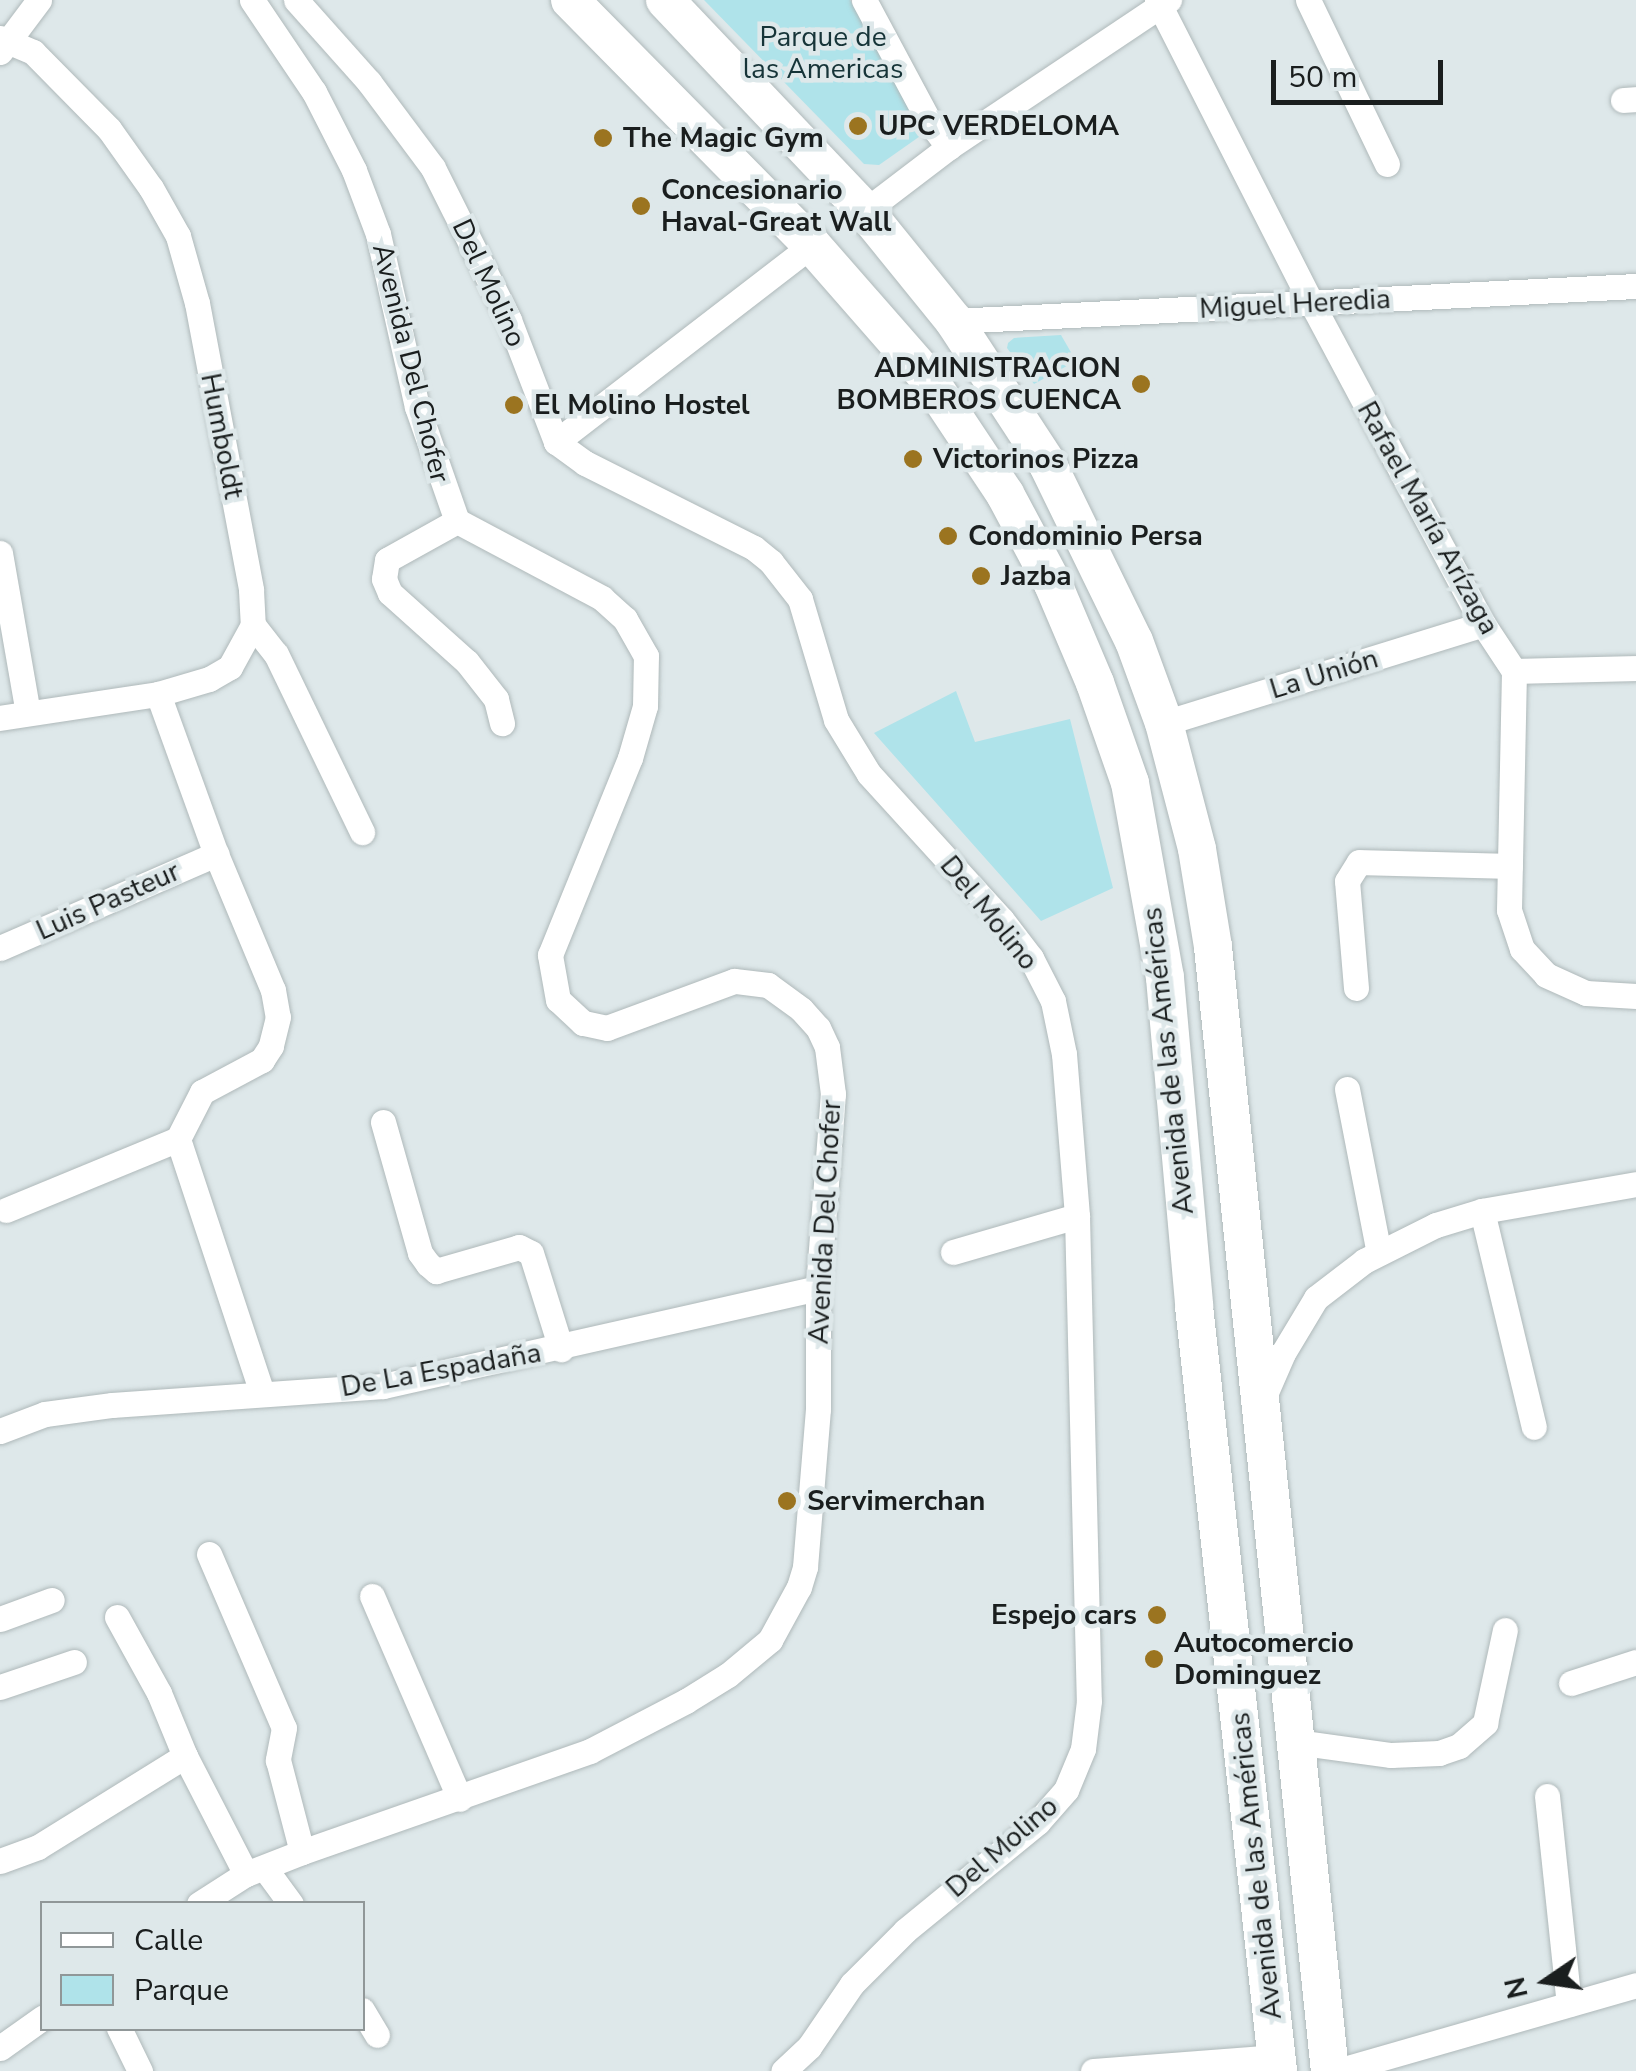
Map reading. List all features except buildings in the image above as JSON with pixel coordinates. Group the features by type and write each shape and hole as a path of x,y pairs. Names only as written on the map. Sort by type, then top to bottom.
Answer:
{"main road":[{"name":"Avenida de las Américas","path":"570,0 812,246 926,375 1006,494 1067,617 1130,782 1165,978 1194,1306 1278,2064"},
{"name":"Avenida de las Américas","path":"665,0 864,210 954,321 1046,463 1134,641 1164,723 1196,849 1213,947 1259,1408 1334,2071"}],"street":[{"path":"2,44 39,0"},
{"name":"Avenida Del Chofer","path":"204,1901 302,1852 460,1799 619,1737 728,1675 770,1640 799,1587 805,1567 818,1409 818,1288 834,1094 826,1047 801,1009 768,984 750,980 701,991 606,1028 595,1028 558,1000 550,972 556,933 602,831 645,706 646,656 638,636 602,598 457,522 417,407 378,234 354,170 314,92 252,0"},
{"name":"Del Molino","path":"296,0 369,82 433,168 501,304 556,442 584,462 754,548 771,562 800,599 836,720 870,774 1002,920 1030,958 1053,1001 1064,1054 1077,1216 1089,1700 1084,1749 1066,1790 1038,1822 905,1930 852,1984 809,2046 783,2071"},
{"path":"864,0 930,123 949,147"},
{"path":"1308,0 1387,164"},
{"path":"864,210 949,147 1162,2"},
{"name":"Rafael María Arízaga","path":"1162,2 1312,304 1483,624 1514,671"},
{"name":"Humboldt","path":"2,44 33,52 108,129 152,188 178,236 197,304 252,590 254,624"},
{"path":"556,442 812,246"},
{"name":"Miguel Heredia","path":"954,321 1636,286"},
{"path":"457,522 387,560 384,580 390,594 467,662 496,699 502,722"},
{"path":"0,553 28,713"},
{"path":"0,718 158,694 208,679 230,667 254,624 276,654 362,832"},
{"name":"La Unión","path":"1164,723 1483,624"},
{"path":"1636,668 1514,671 1509,910 1522,949 1546,975 1586,993 1636,996"},
{"path":"6,1210 178,1139 202,1092 262,1060 271,1046 278,1018 273,990 216,854 158,694"},
{"name":"Luis Pasteur","path":"0,948 216,854"},
{"path":"1356,988 1347,881 1359,862 1510,866"},
{"path":"1346,1089 1378,1253"},
{"path":"383,1122 420,1253 428,1264 436,1271 519,1247 531,1252 561,1349"},
{"path":"178,1139 262,1393"},
{"path":"1259,1408 1283,1352 1316,1298 1378,1253 1436,1224 1482,1211 1636,1184"},
{"path":"1482,1211 1534,1427"},
{"path":"953,1252 1077,1216"},
{"name":"De La Espadaña","path":"0,1431 44,1414 383,1386 561,1349 818,1288"},
{"path":"209,1554 284,1728 278,1760 302,1852"},
{"path":"372,1596 460,1799"},
{"path":"0,1619 52,1600"},
{"path":"117,1617 159,1693 185,1756 256,1872 288,1901"},
{"path":"1296,1742 1391,1755 1440,1754 1459,1746 1484,1722 1505,1630"},
{"path":"0,1687 74,1662"},
{"path":"1571,1683 1636,1662"},
{"path":"0,1861 38,1847 185,1756"},
{"path":"1547,1796 1569,2004"},
{"path":"1334,2071 1636,1985"},
{"path":"365,2015 377,2035"},
{"path":"0,2048 40,2019"},
{"path":"120,2031 140,2071"},
{"path":"1094,2071 1278,2064"}],"green space":[{"name":"Parque de las Americas","path":"704,0 850,0 926,132 879,165 864,164"},
{"path":"1061,335 1076,361 1034,384 1007,348 1008,343 1014,338"},
{"path":"956,691 975,742 1070,719 1113,888 1041,921 874,733"}],"place":[{"name":"UPC VERDELOMA","path":"858,126"},
{"name":"The Magic Gym","path":"603,138"},
{"name":"Concesionario Haval-Great Wall","path":"641,206"},
{"name":"ADMINISTRACION BOMBEROS CUENCA","path":"1141,384"},
{"name":"El Molino Hostel","path":"514,405"},
{"name":"Victorinos Pizza","path":"913,459"},
{"name":"Condominio Persa","path":"948,536"},
{"name":"Jazba","path":"981,576"},
{"name":"Servimerchan","path":"787,1501"},
{"name":"Espejo cars","path":"1157,1615"},
{"name":"Autocomercio Dominguez","path":"1154,1659"}]}
